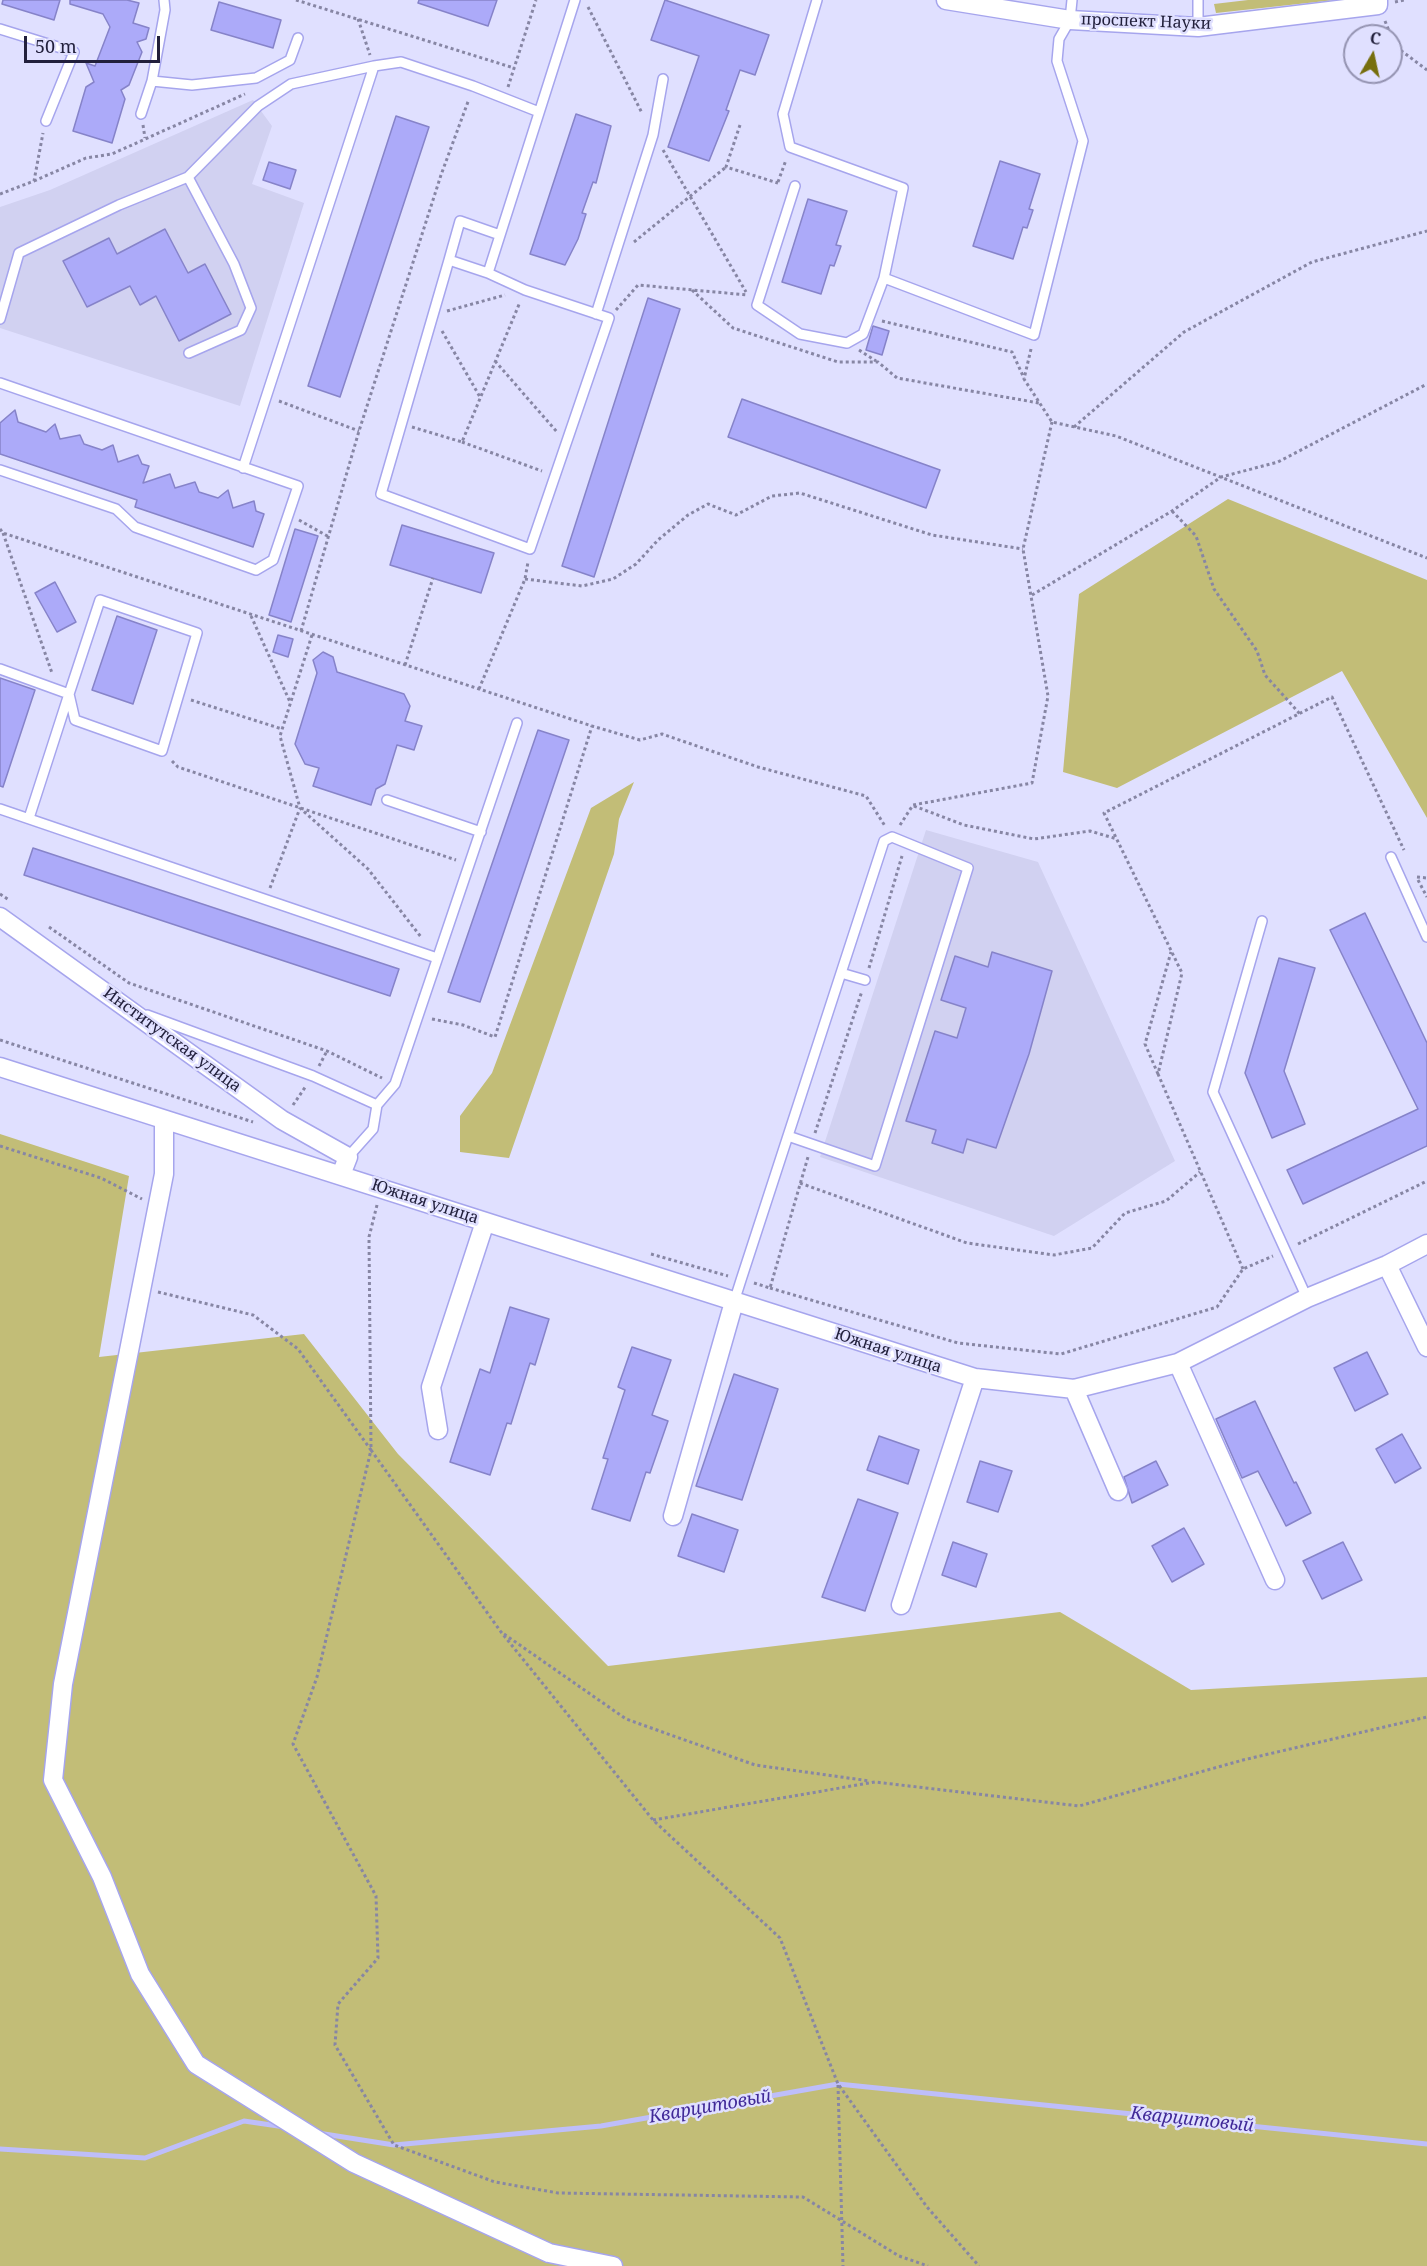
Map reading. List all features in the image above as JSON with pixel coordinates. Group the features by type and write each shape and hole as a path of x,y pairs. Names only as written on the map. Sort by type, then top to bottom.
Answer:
{"street":[{"name":"проспект Науки","path":"946,0 1070,20 1198,27 1378,5 1378,0"},
{"name":"Институтская улица","path":"0,917 134,1011 282,1120 348,1156"},
{"path":"0,1066 164,1120 164,1174 63,1684 53,1780 102,1877 140,1974 196,2064 354,2163 549,2253 613,2266"},
{"name":"Южная улица","path":"164,1120 975,1378 1074,1389 1178,1363 1307,1298 1387,1265 1427,1244"},
{"path":"341,1175 348,1156"},
{"path":"438,1430 431,1387 485,1222"},
{"path":"1387,1265 1427,1347"},
{"path":"673,1516 734,1302"},
{"path":"1178,1363 1275,1580"},
{"path":"901,1605 975,1378"},
{"path":"1074,1389 1118,1491"}],"lane":[{"path":"141,114 158,58 164,0"},
{"path":"488,273 575,0"},
{"path":"795,186 757,305 800,334 847,343 863,334 884,278 903,188 790,147 783,114 817,0"},
{"path":"884,278 1034,335 1083,141 1057,61 1059,39 1070,20 1072,0"},
{"path":"1198,0 1198,27"},
{"path":"0,29 74,51 46,121"},
{"path":"152,81 192,84 256,78 290,60 298,38"},
{"path":"0,319 19,253 119,205 188,177 258,106 291,84 401,62 473,86 539,112"},
{"path":"243,468 374,66"},
{"path":"596,314 653,135 663,79"},
{"path":"188,177 234,264 251,308 241,330 189,353"},
{"path":"449,260 488,273 525,290 609,318 530,549 381,494 460,221 500,235"},
{"path":"0,383 298,486 273,560 256,570 135,527 116,509 0,470"},
{"path":"29,818 69,694 100,600 197,633 162,751 75,720 69,694"},
{"path":"0,669 69,694"},
{"path":"348,1156 374,1129 377,1105 395,1084 518,723"},
{"path":"387,800 481,832"},
{"path":"0,809 437,958"},
{"path":"734,1302 741,1280 884,841 892,837 968,868 875,1166 788,1136"},
{"path":"1391,857 1427,937"},
{"path":"1262,921 1213,1092 1307,1298"},
{"path":"841,973 865,980"},
{"path":"134,1011 314,1076 377,1105"}],"path":[{"path":"296,0 514,68"},
{"path":"504,98 536,0"},
{"path":"584,0 653,135 748,295 757,305"},
{"path":"358,19 374,66"},
{"path":"1403,52 1427,70"},
{"path":"301,631 359,432 441,175 473,86"},
{"path":"0,194 86,158 112,154 220,103 254,91 271,97"},
{"path":"34,181 46,121"},
{"path":"614,259 726,167 740,125"},
{"path":"726,167 778,183"},
{"path":"1074,427 1184,332 1312,262 1427,231"},
{"path":"609,318 638,285 748,295"},
{"path":"480,397 433,315 525,290"},
{"path":"462,442 525,290"},
{"path":"692,290 733,328 838,362 878,362"},
{"path":"869,318 1012,352 1024,379 1052,422 1116,436 1427,558"},
{"path":"1024,379 1034,335"},
{"path":"847,343 878,362 897,378 1040,404"},
{"path":"495,361 567,444"},
{"path":"1032,595 1172,511 1221,477 1278,462 1427,384"},
{"path":"266,396 359,432"},
{"path":"3,533 592,726 640,740 662,734 758,767 866,796 892,837 913,805 1032,783 1048,696 1023,549 1052,422"},
{"path":"401,424 462,442 556,476"},
{"path":"525,579 582,586 613,579 636,564 658,540 687,515 708,504 736,515 772,496 800,493 932,535 1023,549"},
{"path":"1172,511 1196,536 1214,589 1257,651 1265,675 1300,714"},
{"path":"288,514 329,537"},
{"path":"0,529 58,690"},
{"path":"479,689 525,579 530,549"},
{"path":"405,665 433,578"},
{"path":"251,616 290,703"},
{"path":"312,635 280,736 300,808 368,869 437,958"},
{"path":"178,695 282,729"},
{"path":"1158,1074 1182,973 1104,813 1332,697 1407,856"},
{"path":"417,1016 463,1025 495,1037 592,726"},
{"path":"162,751 178,767 468,865"},
{"path":"913,805 963,825 1035,839 1090,831 1118,839"},
{"path":"266,899 300,808"},
{"path":"770,1287 812,1143 906,844"},
{"path":"1412,867 1427,897"},
{"path":"1417,877 1427,878"},
{"path":"0,894 18,907"},
{"path":"46,926 129,983 327,1051 395,1084"},
{"path":"1171,950 1145,1044 1242,1269"},
{"path":"0,1040 273,1129 314,1076 327,1051"},
{"path":"0,1146 101,1178 158,1206"},
{"path":"801,1183 967,1243 1054,1255 1092,1248 1125,1213 1166,1202 1200,1172"},
{"path":"650,1254 770,1287 958,1344 1061,1354 1217,1307 1242,1269 1427,1181"},
{"path":"380,1188 369,1237 371,1450 317,1677 293,1744 376,1896 378,1958 338,2004 335,2045 394,2145 505,2184 558,2193 803,2197 899,2256 928,2266"},
{"path":"141,1288 253,1315 298,1349 501,1632 652,1820 780,1938 838,2084 927,2207 979,2266"},
{"path":"501,1632 626,1719 755,1765 875,1782 1079,1806 1243,1760 1427,1717"},
{"path":"652,1820 875,1782"},
{"path":"828,2058 844,2092"},
{"path":"838,2084 843,2266"}],"shaded area":[{"path":"1248,0 1335,0 1216,13 1214,4"},
{"path":"253,100 272,126 252,184 304,203 240,406 0,328 0,207 50,190"},
{"path":"1228,499 1427,580 1427,818 1342,671 1117,788 1063,772 1079,594"},
{"path":"634,782 619,819 614,854 509,1158 460,1152 460,1116 492,1073 591,808"},
{"path":"926,830 1038,862 1175,1161 1054,1236 820,1157"},
{"path":"0,1134 129,1176 99,1357 304,1334 398,1454 608,1666 1060,1612 1191,1690 1427,1677 1427,2266 0,2266"}],"building":[{"path":"3,0 60,0 54,20 2,4"},
{"path":"70,0 127,0 139,3 133,23 149,28 146,39 137,42 142,52 129,85 121,90 125,99 112,143 73,131 86,87 94,82 86,63 95,66 110,27 103,14 70,4"},
{"path":"419,0 497,0 488,26 418,3"},
{"path":"665,0 769,35 755,75 740,70 726,110 729,111 709,161 668,147 699,56 651,40"},
{"path":"219,2 281,20 273,48 211,30"},
{"path":"576,114 611,126 596,183 593,182 582,213 586,214 578,239 565,265 530,254"},
{"path":"396,116 429,127 340,397 308,386"},
{"path":"1000,161 1040,174 1029,209 1033,210 1027,228 1023,227 1013,259 973,246"},
{"path":"269,162 296,170 290,189 263,180"},
{"path":"808,199 847,211 836,245 841,246 834,266 830,265 821,294 782,282"},
{"path":"165,229 188,273 205,264 231,314 179,341 156,296 140,305 130,286 87,307 63,261 109,238 117,254"},
{"path":"648,298 680,309 594,577 562,566"},
{"path":"873,326 889,331 882,355 866,350"},
{"path":"742,399 940,470 926,508 728,437"},
{"path":"15,410 18,422 46,432 55,424 60,439 80,435 84,444 102,450 113,445 118,462 138,455 142,464 149,466 143,483 170,474 175,488 195,482 199,492 218,498 228,490 233,508 254,501 256,511 264,514 253,547 135,507 137,500 0,454 0,423"},
{"path":"402,525 494,553 481,593 390,565"},
{"path":"295,529 318,536 291,622 269,615"},
{"path":"55,582 76,622 57,632 35,593"},
{"path":"117,616 157,630 133,704 92,690"},
{"path":"278,635 293,639 288,657 273,652"},
{"path":"323,652 333,657 337,672 404,694 410,706 405,721 422,726 414,750 397,745 385,784 376,789 371,805 313,786 319,768 305,764 295,744 317,673 313,660"},
{"path":"0,678 35,690 3,787 0,786"},
{"path":"538,730 569,740 480,1002 448,992"},
{"path":"33,848 399,969 390,996 24,875"},
{"path":"1365,913 1427,1043 1427,1146 1303,1204 1287,1170 1418,1109 1330,930"},
{"path":"992,952 1052,971 1029,1054 996,1148 967,1139 963,1153 932,1143 936,1130 906,1121 935,1031 957,1038 966,1008 941,1000 955,956 988,967"},
{"path":"1279,958 1315,968 1284,1071 1305,1124 1272,1138 1245,1073"},
{"path":"510,1307 549,1319 535,1365 530,1363 511,1424 507,1423 490,1475 450,1462 480,1369 490,1373"},
{"path":"632,1347 671,1360 652,1415 668,1421 650,1473 646,1472 630,1521 592,1509 608,1459 603,1458 625,1390 618,1387"},
{"path":"1367,1352 1388,1394 1355,1411 1334,1368"},
{"path":"734,1374 778,1389 742,1500 696,1486"},
{"path":"1255,1401 1311,1513 1286,1526 1258,1471 1242,1478 1216,1419"},
{"path":"1402,1434 1421,1468 1395,1483 1376,1449"},
{"path":"879,1436 919,1450 908,1484 867,1470"},
{"path":"980,1461 1012,1471 998,1512 967,1502"},
{"path":"1156,1461 1168,1485 1132,1503 1124,1477"},
{"path":"858,1499 898,1513 865,1611 822,1597"},
{"path":"692,1514 738,1530 724,1572 678,1556"},
{"path":"1184,1528 1204,1564 1172,1582 1152,1546"},
{"path":"953,1542 987,1554 976,1587 942,1575"},
{"path":"1343,1542 1362,1580 1322,1599 1303,1561"}],"waterway":[{"name":"Кварцитовый","path":"318,2133 394,2145 601,2126 838,2084 1427,2144"},
{"name":"Кварцитовый","path":"0,2149 145,2158 244,2121 285,2127"}]}
